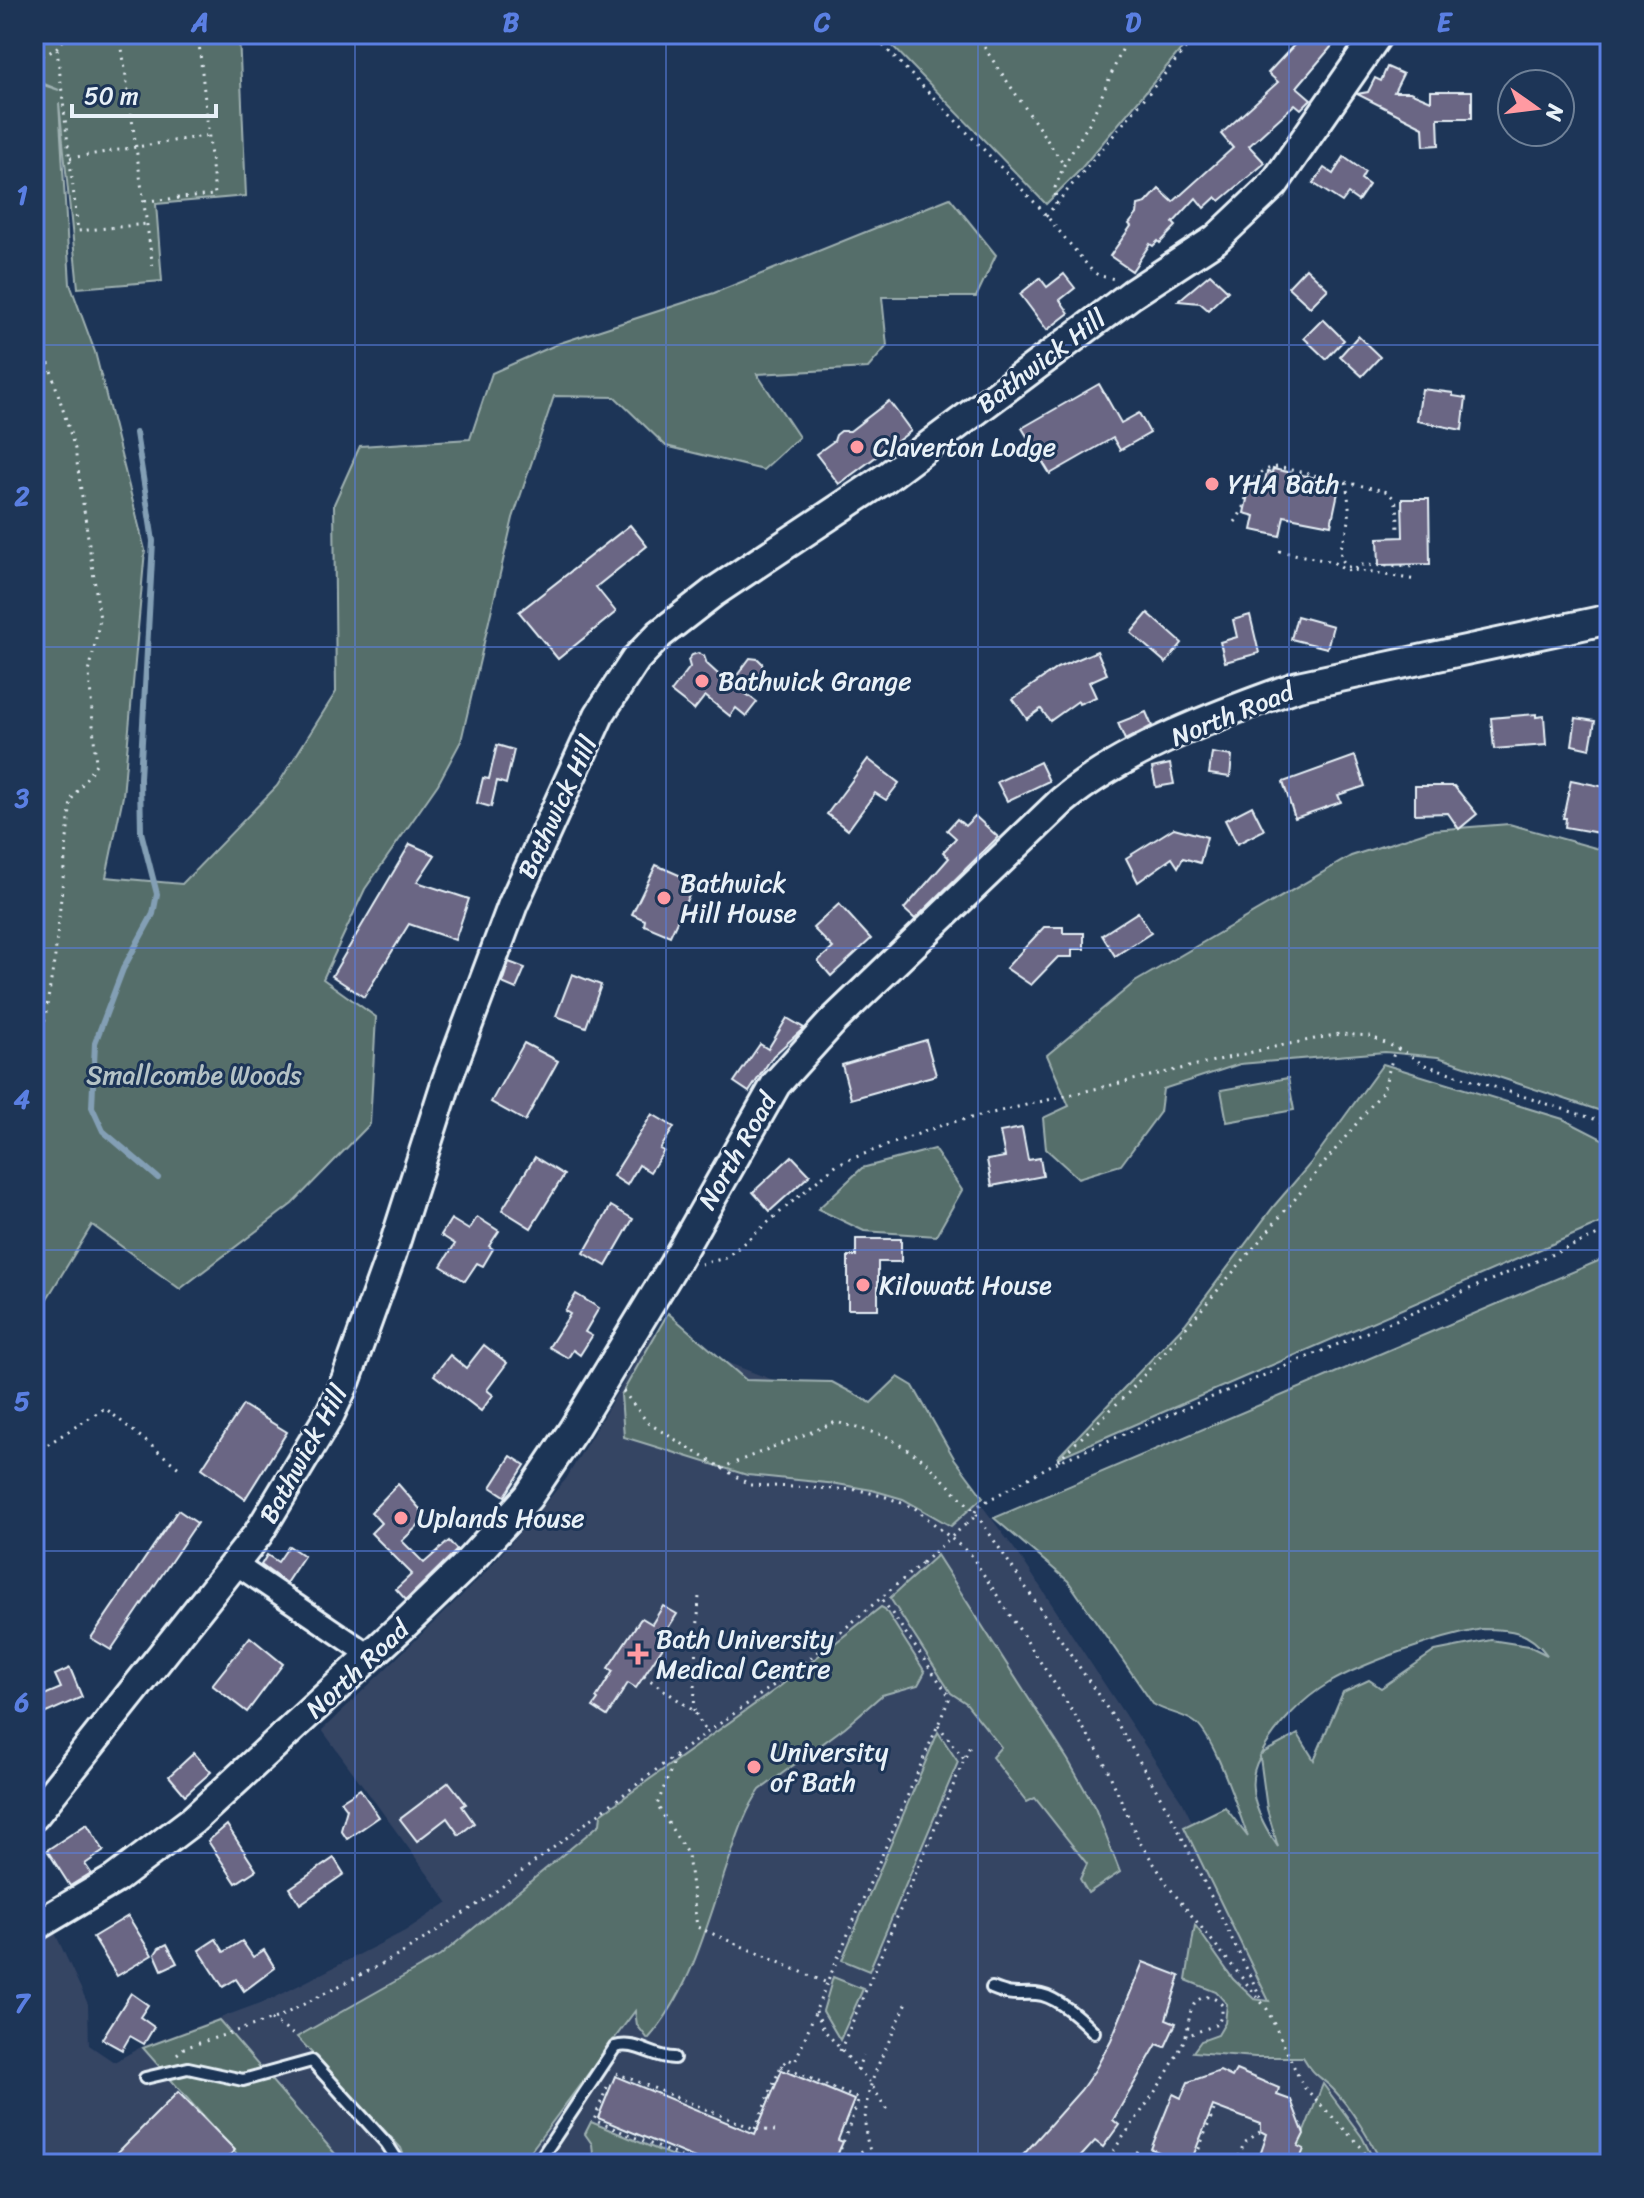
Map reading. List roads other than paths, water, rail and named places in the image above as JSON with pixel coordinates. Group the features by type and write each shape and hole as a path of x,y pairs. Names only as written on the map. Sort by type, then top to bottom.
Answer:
{"street":[{"name":"Bathwick Hill","path":"34,1816 258,1534 306,1457 346,1380 391,1255 447,1080 502,930 594,727 636,659 660,634 714,592 887,477 1132,294 1216,239 1240,219 1274,184 1378,34"},
{"name":"North Road","path":"34,1927 115,1879 193,1820 464,1567 528,1497 674,1264 776,1084 799,1055 1050,811 1099,773 1128,757 1298,686 1610,619"},
{"path":"234,1563 371,1656"}],"lane":[{"path":"992,1988 1011,1995 1040,1995 1079,2017 1094,2032"},
{"path":"537,2164 615,2047 624,2044 665,2058 674,2058"},
{"path":"145,2078 188,2068 243,2080 312,2061 387,2144 400,2164"}],"waterway":[{"path":"136,433 153,541 140,778 141,832 157,894 153,914 123,969 95,1043 92,1107 103,1131 158,1178"}],"place":[{"name":"Claverton Lodge","path":"857,447"},
{"name":"YHA Bath","path":"1212,484"},
{"name":"Bathwick Grange","path":"702,681"},
{"name":"Bathwick Hill House","path":"664,898"},
{"name":"Kilowatt House","path":"863,1285"},
{"name":"Uplands House","path":"401,1518"},
{"name":"Bath University Medical Centre","path":"638,1654"},
{"name":"University of Bath","path":"754,1767"}],"park label":[{"name":"Smallcombe Woods","path":"194,1075"}]}
